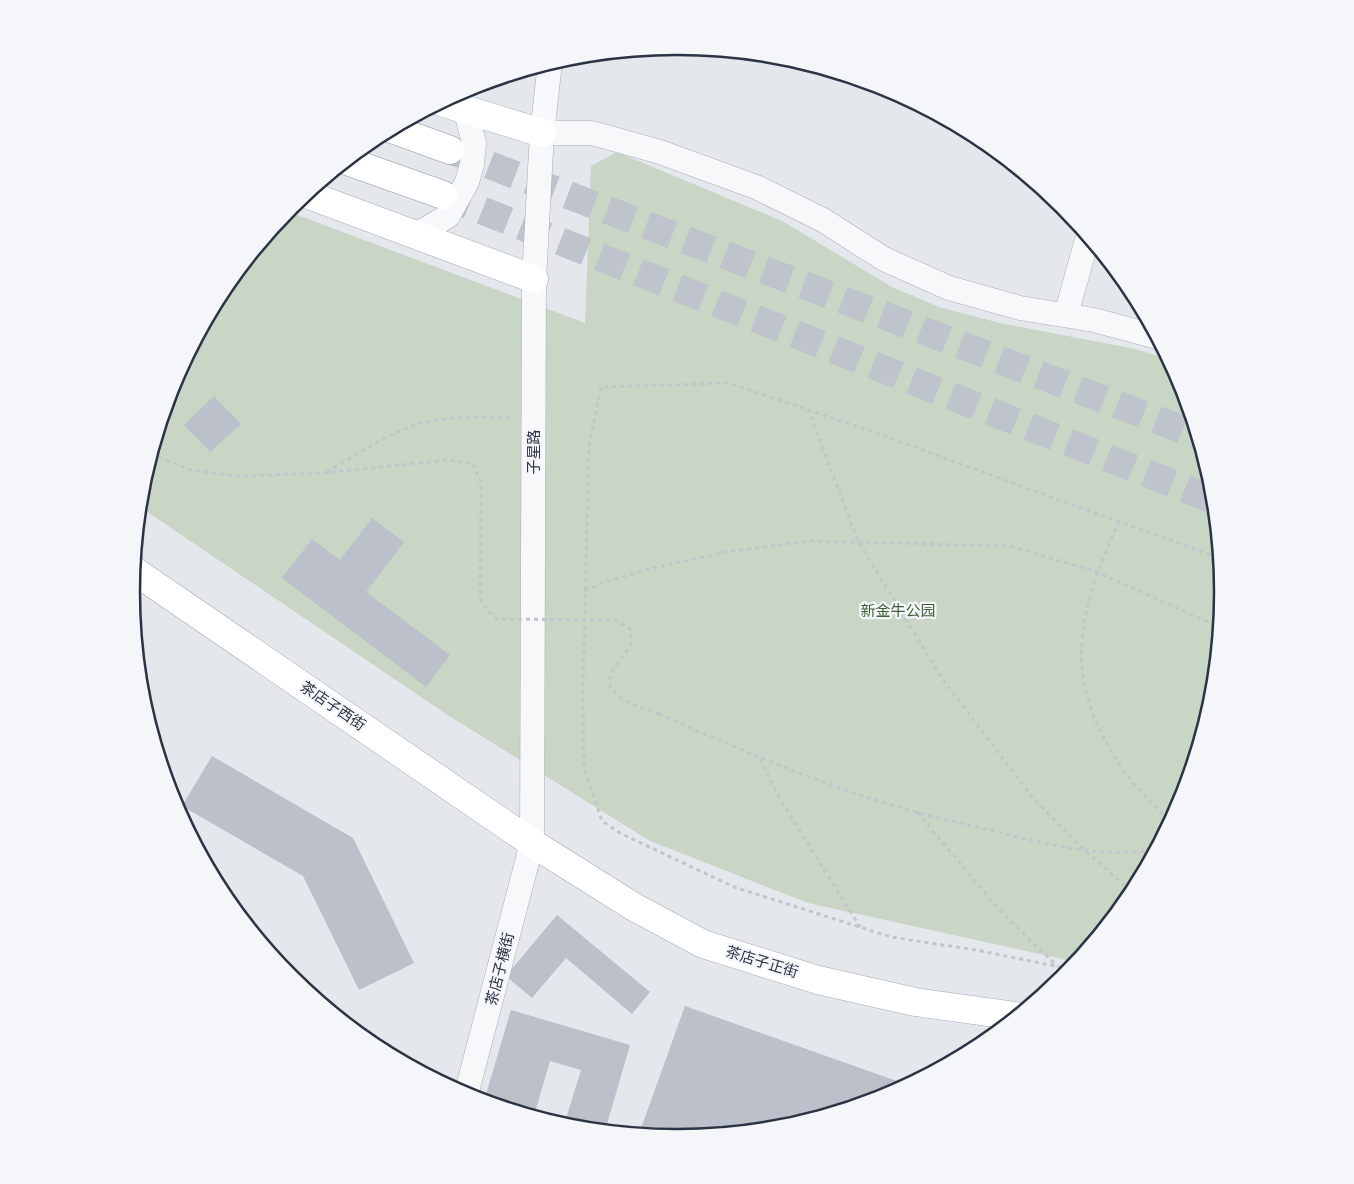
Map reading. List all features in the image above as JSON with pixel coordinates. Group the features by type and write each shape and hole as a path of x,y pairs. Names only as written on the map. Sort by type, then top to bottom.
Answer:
{"main road":[{"path":"450,105 466,112 542,133"},
{"path":"401,132 450,150"},
{"path":"355,163 442,195"},
{"path":"314,197 418,234 534,279"},
{"name":"茶店子西街","path":"140,575 532,843"},
{"name":"茶店子正街","path":"532,843 634,907 703,944 818,980 915,1002 1008,1015"}],"street":[{"name":"子星路","path":"532,843 534,279 542,133 549,70"},
{"path":"418,234 448,216 467,182 472,164 474,143 466,112"},
{"path":"542,133 592,132 660,152 756,187 823,220 884,259 949,288 1020,308 1094,320 1148,335"},
{"path":"1066,315 1086,244"},
{"name":"茶店子横街","path":"468,1087 532,843"}],"path":[{"path":"1062,967 976,950 891,938 734,887 620,833 602,821 584,768 585,591 589,446 601,387 730,383 808,409 1213,556"},
{"path":"808,409 858,541 941,677 1033,798 1083,849 1125,886"},
{"path":"324,473 382,440 422,423 468,417 534,419"},
{"path":"157,456 191,470 238,476 324,473 449,460 473,464 481,482 480,598 489,612 497,619 616,620 623,624 630,629 632,642 610,674 611,687 617,695 627,701 760,758 889,804 1023,838 1083,849 1140,852 1148,851"},
{"path":"1119,521 1097,572 1082,642 1085,690 1104,742 1127,776 1165,815"},
{"path":"585,591 602,583 653,568 725,552 810,541 1010,546 1097,572 1213,625"},
{"path":"760,758 780,799 860,928"},
{"path":"916,811 1002,913 1057,966"}],"green space":[{"name":"新金牛公园","path":"617,152 784,222 892,287 939,307 1000,323 1135,349 1160,357 1186,419 1204,487 1209,522 1213,557 1213,627 1204,697 1186,765 1159,830 1142,861 1103,919 1068,960 808,903 650,841 446,714 147,511 150,487 168,419 195,354 212,323 251,265 295,214 585,323 591,166"}],"building":[{"path":"214,396 241,424 210,452 184,425"},
{"path":"372,518 404,542 366,592 450,655 426,687 282,578 312,539 340,560"},
{"path":"212,756 353,838 414,963 359,990 303,876 185,808 183,804"},
{"path":"557,915 650,992 632,1014 566,958 532,998 506,976"},
{"path":"685,1006 898,1081 850,1101 782,1119 712,1128 641,1128"},
{"path":"511,1010 630,1045 607,1124 566,1118 581,1070 550,1061 536,1110 486,1094"}],"tunnel":[{"path":"450,150 1190,432"},
{"path":"443,195 1205,497"}]}
